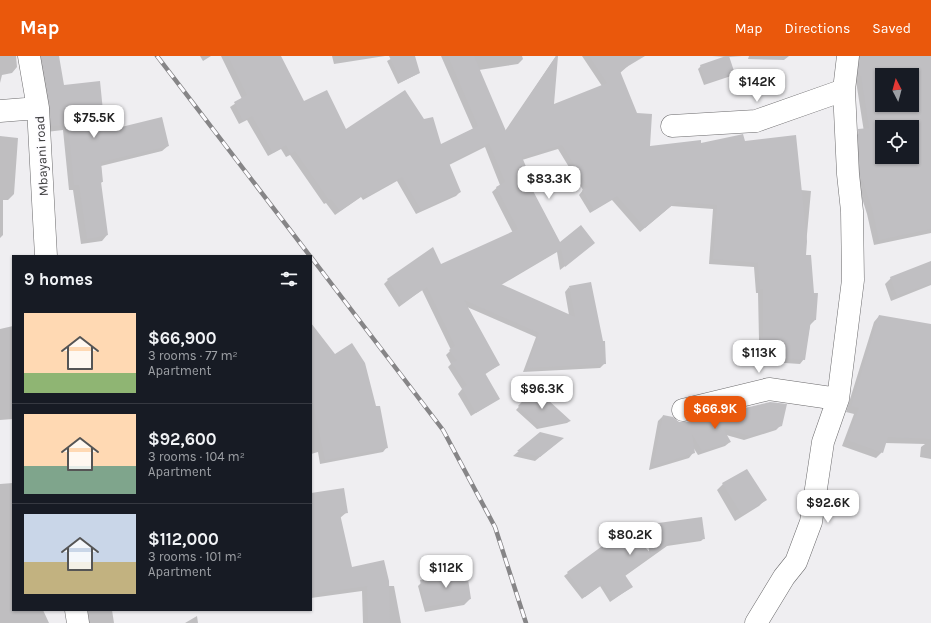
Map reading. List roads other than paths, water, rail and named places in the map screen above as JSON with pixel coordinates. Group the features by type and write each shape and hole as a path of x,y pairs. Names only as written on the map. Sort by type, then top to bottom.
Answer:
{"street":[{"name":"Mbayani road","path":"29,56 38,108 46,255"},
{"path":"756,623 784,577 796,562 811,522 823,442 838,399 853,280 852,210 848,174 844,90 848,56"},
{"path":"672,126 756,121 844,90"},
{"path":"0,111 38,108"},
{"path":"684,410 768,389 838,399"},
{"path":"76,611 78,623"}],"railway":[{"path":"157,56 309,255"},
{"path":"312,258 443,430 495,527 526,623"}]}
